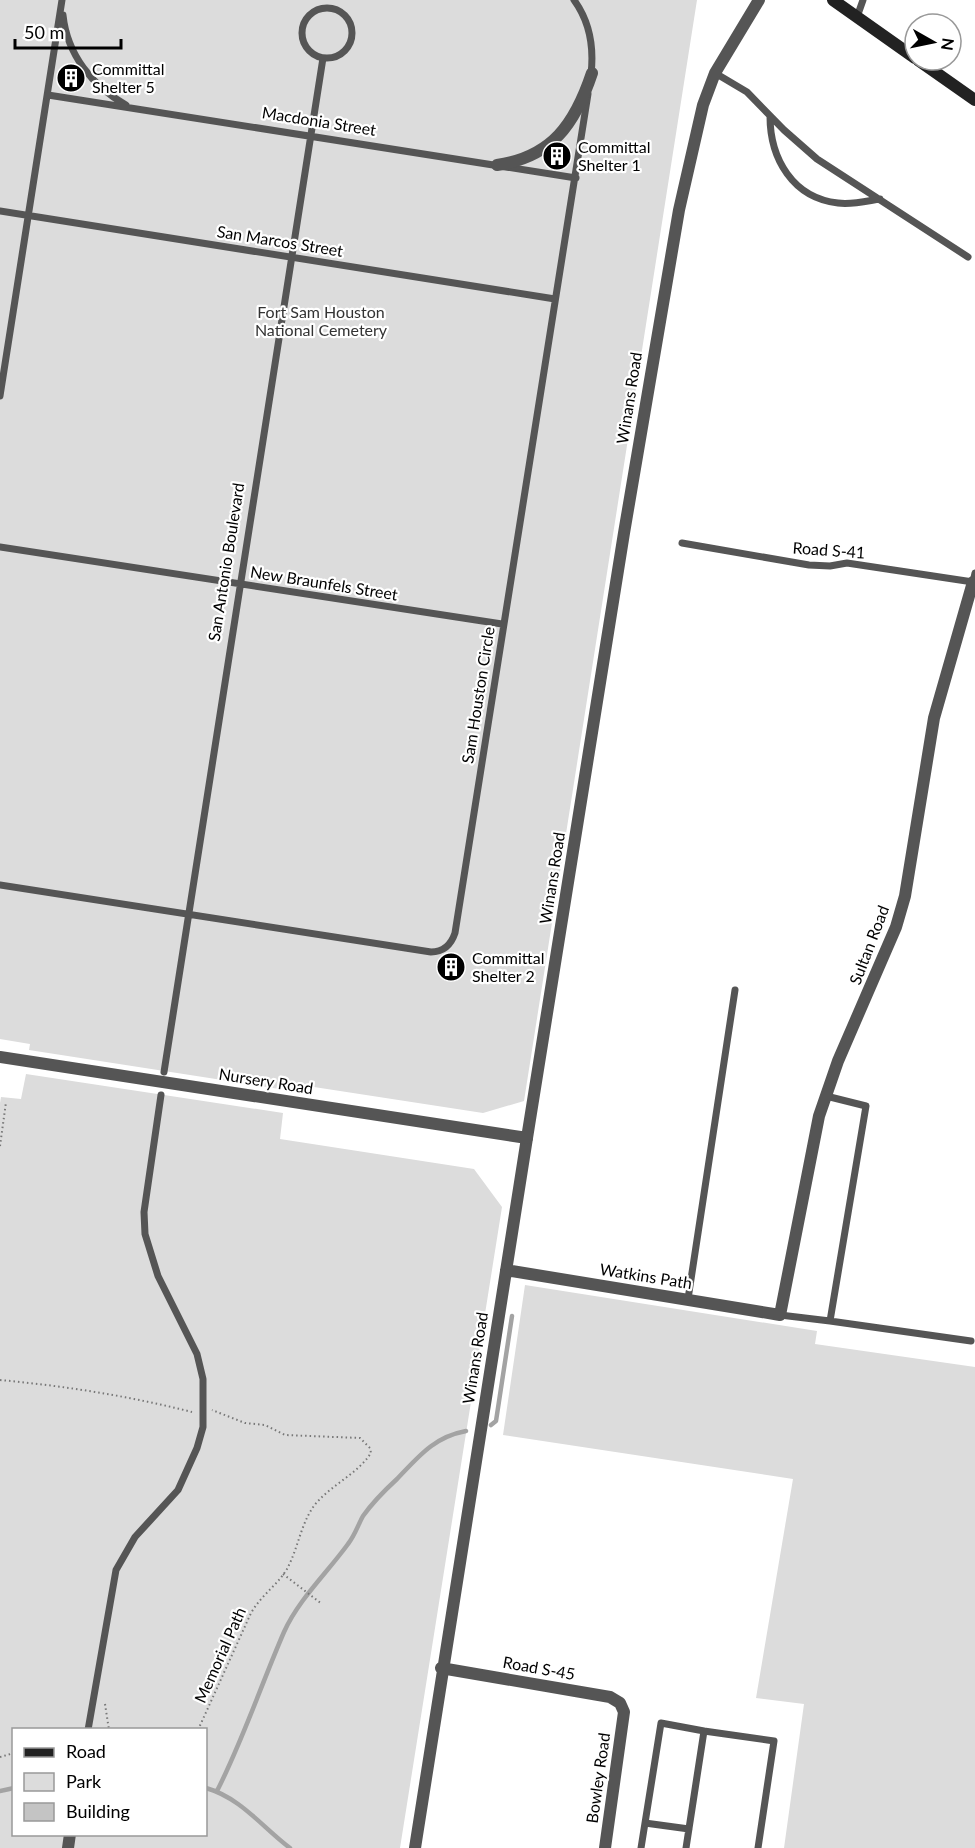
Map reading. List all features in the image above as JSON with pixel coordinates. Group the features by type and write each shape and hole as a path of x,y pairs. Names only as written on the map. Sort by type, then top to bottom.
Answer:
{"main road":[{"path":"833,0 903,49"},
{"path":"935,72 975,100"}],"street":[{"name":"Winans Road","path":"415,1848 441,1668 657,333 692,149 703,105 715,73 759,0"},
{"name":"Macdonia Street","path":"497,165 528,157 560,135 576,115 592,73"},
{"name":"Sultan Road","path":"780,1315 817,1126 826,1096 899,917 905,896 934,718 974,578"},
{"name":"Nursery Road","path":"0,1058 527,1138"},
{"name":"Watkins Path","path":"506,1270 780,1315"},
{"name":"Road S-45","path":"441,1668 610,1697 620,1703 624,1712"},
{"name":"Bowley Road","path":"605,1848 624,1712"}],"lane":[{"path":"0,396 62,0"},
{"name":"Macdonia Street","path":"62,0 68,37 81,65 107,93 137,108"},
{"path":"331,9 333,0"},
{"name":"Sam Houston Circle","path":"0,885 431,952 447,947 455,933 502,624 592,73 589,32 574,0"},
{"path":"857,17 863,0"},
{"path":"331,9 347,19 351,37 341,54 323,58 307,47 303,29 313,13 331,9"},
{"name":"San Antonio Boulevard","path":"164,1072 239,584 294,257 323,58"},
{"path":"715,73 747,92 818,159 862,190 881,199 968,257"},
{"name":"Macdonia Street","path":"48,95 576,178"},
{"path":"770,116 770,131 775,156 788,177 807,194 839,204 881,199"},
{"name":"San Marcos Street","path":"0,211 555,299"},
{"name":"Road S-41","path":"682,543 809,565 830,566 847,563 974,578"},
{"name":"New Braunfels Street","path":"0,547 502,624"},
{"path":"688,1299 735,990"},
{"path":"88,1728 116,1570 135,1537 178,1490 197,1448 204,1414 198,1354 158,1276 145,1234 144,1212 161,1095"},
{"path":"826,1096 866,1106 830,1321"},
{"path":"780,1315 971,1341"},
{"path":"641,1848 661,1724 774,1741 758,1848"},
{"path":"686,1848 704,1731"},
{"path":"645,1823 689,1829"}],"path":[{"path":"0,1146 6,1102"},
{"path":"0,1380 51,1384 111,1394 204,1414"},
{"name":"Memorial Path","path":"199,1728 255,1605 292,1559 309,1513 318,1500 366,1460 371,1453 370,1448 360,1438 285,1435 265,1425 245,1423 204,1406"},
{"path":"282,1574 322,1604"},
{"path":"93,1697 104,1700 109,1728"}],"green space":[{"name":"Fort Sam Houston National Cemetery","path":"0,0 697,0 524,1101 483,1113 288,1083 286,1090 29,1050 30,1044 0,1039"},
{"path":"26,1074 283,1113 280,1139 474,1169 502,1207 400,1848 0,1848 1,1097 21,1099"},
{"path":"525,1285 817,1331 815,1344 975,1367 975,1848 784,1848 804,1704 756,1698 793,1479 503,1435"}],"building":[{"name":"Committal Shelter 5","path":"71,63 85,82 72,92 58,73"},
{"name":"Committal Shelter 1","path":"562,143 571,156 552,169 543,157"},
{"name":"Committal Shelter 2","path":"440,957 464,961 461,977 438,973"}],"waterway":[{"path":"491,1425 496,1421 512,1316"},
{"path":"217,1791 284,1632 297,1608 348,1544 363,1516 379,1496 436,1443 466,1431"},
{"path":"0,1791 12,1788"},
{"path":"207,1788 241,1806 290,1848"}],"place":[{"name":"Committal Shelter 5","path":"71,78"},
{"name":"Committal Shelter 1","path":"557,156"},
{"name":"Committal Shelter 2","path":"451,967"}]}
